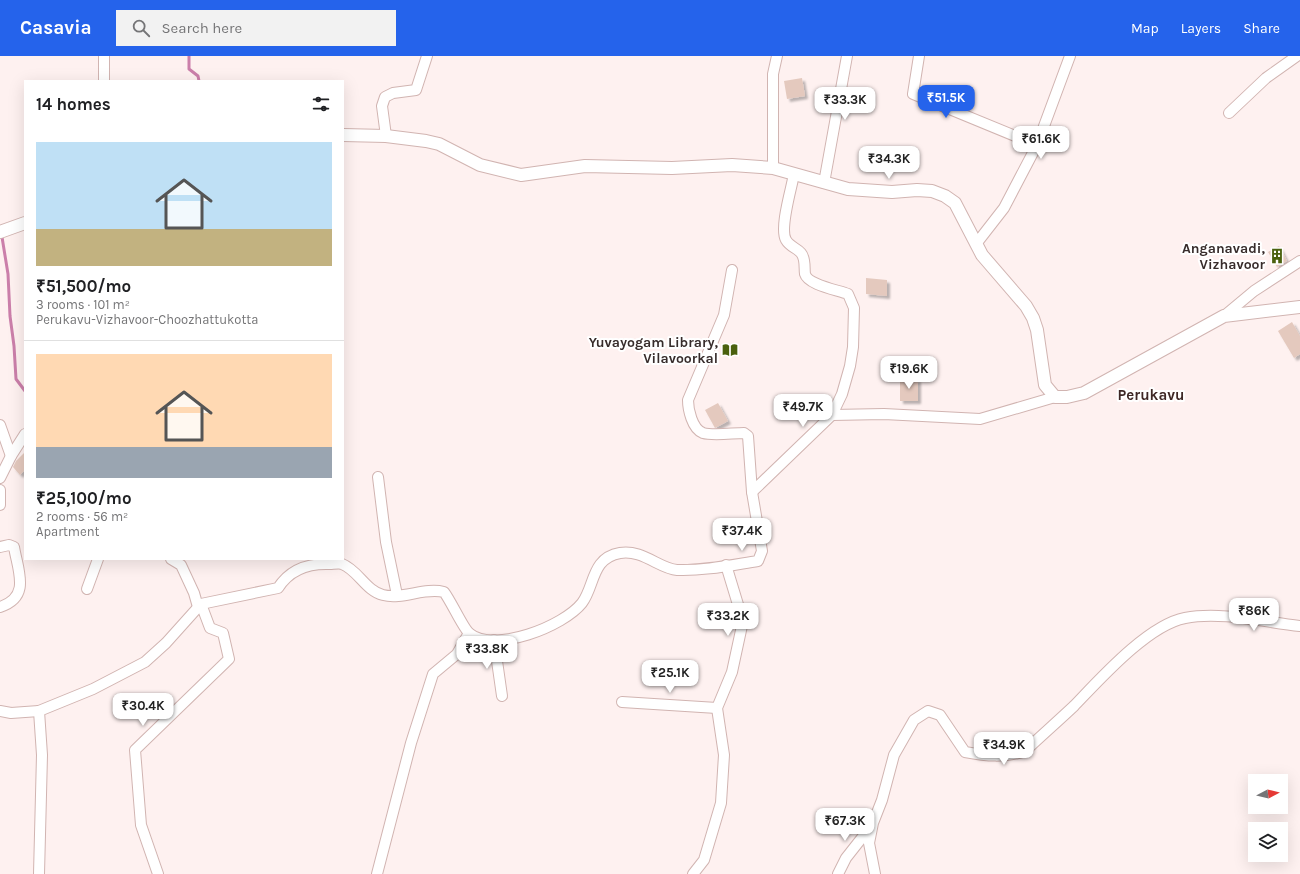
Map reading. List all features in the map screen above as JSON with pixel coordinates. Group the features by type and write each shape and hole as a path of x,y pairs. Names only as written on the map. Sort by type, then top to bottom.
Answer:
{"street":[{"path":"104,56 104,80"},
{"path":"386,136 382,106 385,97 394,93 416,90 427,56"},
{"path":"773,168 772,74 777,56"},
{"path":"824,183 847,56"},
{"path":"919,56 913,94 1037,145"},
{"path":"976,244 1004,208 1037,145 1070,56"},
{"path":"1229,113 1266,78 1297,56"},
{"path":"344,135 386,136 426,141 439,144 480,165 521,175 584,166 672,168 732,165 773,168 848,189 892,192 917,190 932,191 955,203 982,254 1026,306 1034,318 1045,385 1055,397"},
{"path":"752,492 832,415 842,394 850,366 853,346 854,308 848,294 811,282 805,276 804,260 801,253 790,246 784,238 784,227 794,174"},
{"path":"0,232 24,223"},
{"path":"832,415 884,414 980,419 1055,397 1067,397 1084,393 1224,316 1254,291 1300,261"},
{"path":"0,711 12,713 39,711 93,689 145,662 166,643 199,606 278,588 283,581 300,567 320,564 342,564 376,592 385,595 397,595 434,590 444,592 469,633 484,639 512,640 526,637 565,617 582,603 598,567 604,560 620,553 637,554 675,570 758,561 762,557 762,552 752,492 748,436 744,433 703,433 696,429 688,408 688,400 724,315 732,270"},
{"path":"1224,316 1300,307"},
{"path":"0,425 11,456"},
{"path":"0,478 11,456 24,436"},
{"path":"378,476 386,542 397,595"},
{"path":"0,490 0,505"},
{"path":"0,547 10,544 14,547 20,584 20,593 15,600 0,607"},
{"path":"87,589 98,560"},
{"path":"158,874 141,825 135,750 229,659 223,633 210,628 181,565 173,560"},
{"path":"693,874 704,860 722,803 724,755 717,708 732,672 743,621 726,565"},
{"path":"875,874 869,843 873,823 882,800 894,755 914,720 928,711 940,715 965,752 992,756 1016,755 1025,751 1073,707 1121,658 1169,622 1185,618 1211,616 1300,626"},
{"path":"377,874 411,743 433,674 457,654 469,633"},
{"path":"494,640 502,696"},
{"path":"622,702 717,708"},
{"path":"39,711 42,755 39,874"},
{"path":"838,874 846,858 873,823"}],"building":[{"path":"802,78 805,96 787,99 784,81"},
{"name":"Anganavadi, Vizhavoor","path":"1279,246 1287,261 1277,267 1268,252"},
{"path":"866,278 887,280 887,296 866,294"},
{"path":"1292,322 1300,336 1300,354 1294,358 1278,331"},
{"path":"900,379 918,379 918,401 900,401"},
{"path":"718,403 728,421 715,428 705,410"},
{"path":"24,453 24,471 20,475 13,467 16,461"}],"waterway":[{"path":"189,56 189,69 198,76 199,80"},
{"path":"2,237 8,274 16,379 24,390"}],"place":[{"name":"Anganavadi, Vizhavoor","path":"1277,256"},
{"name":"Yuvayogam Library, Vilavoorkal","path":"730,350"}],"district":[{"name":"Perukavu","path":"1151,395"}]}
